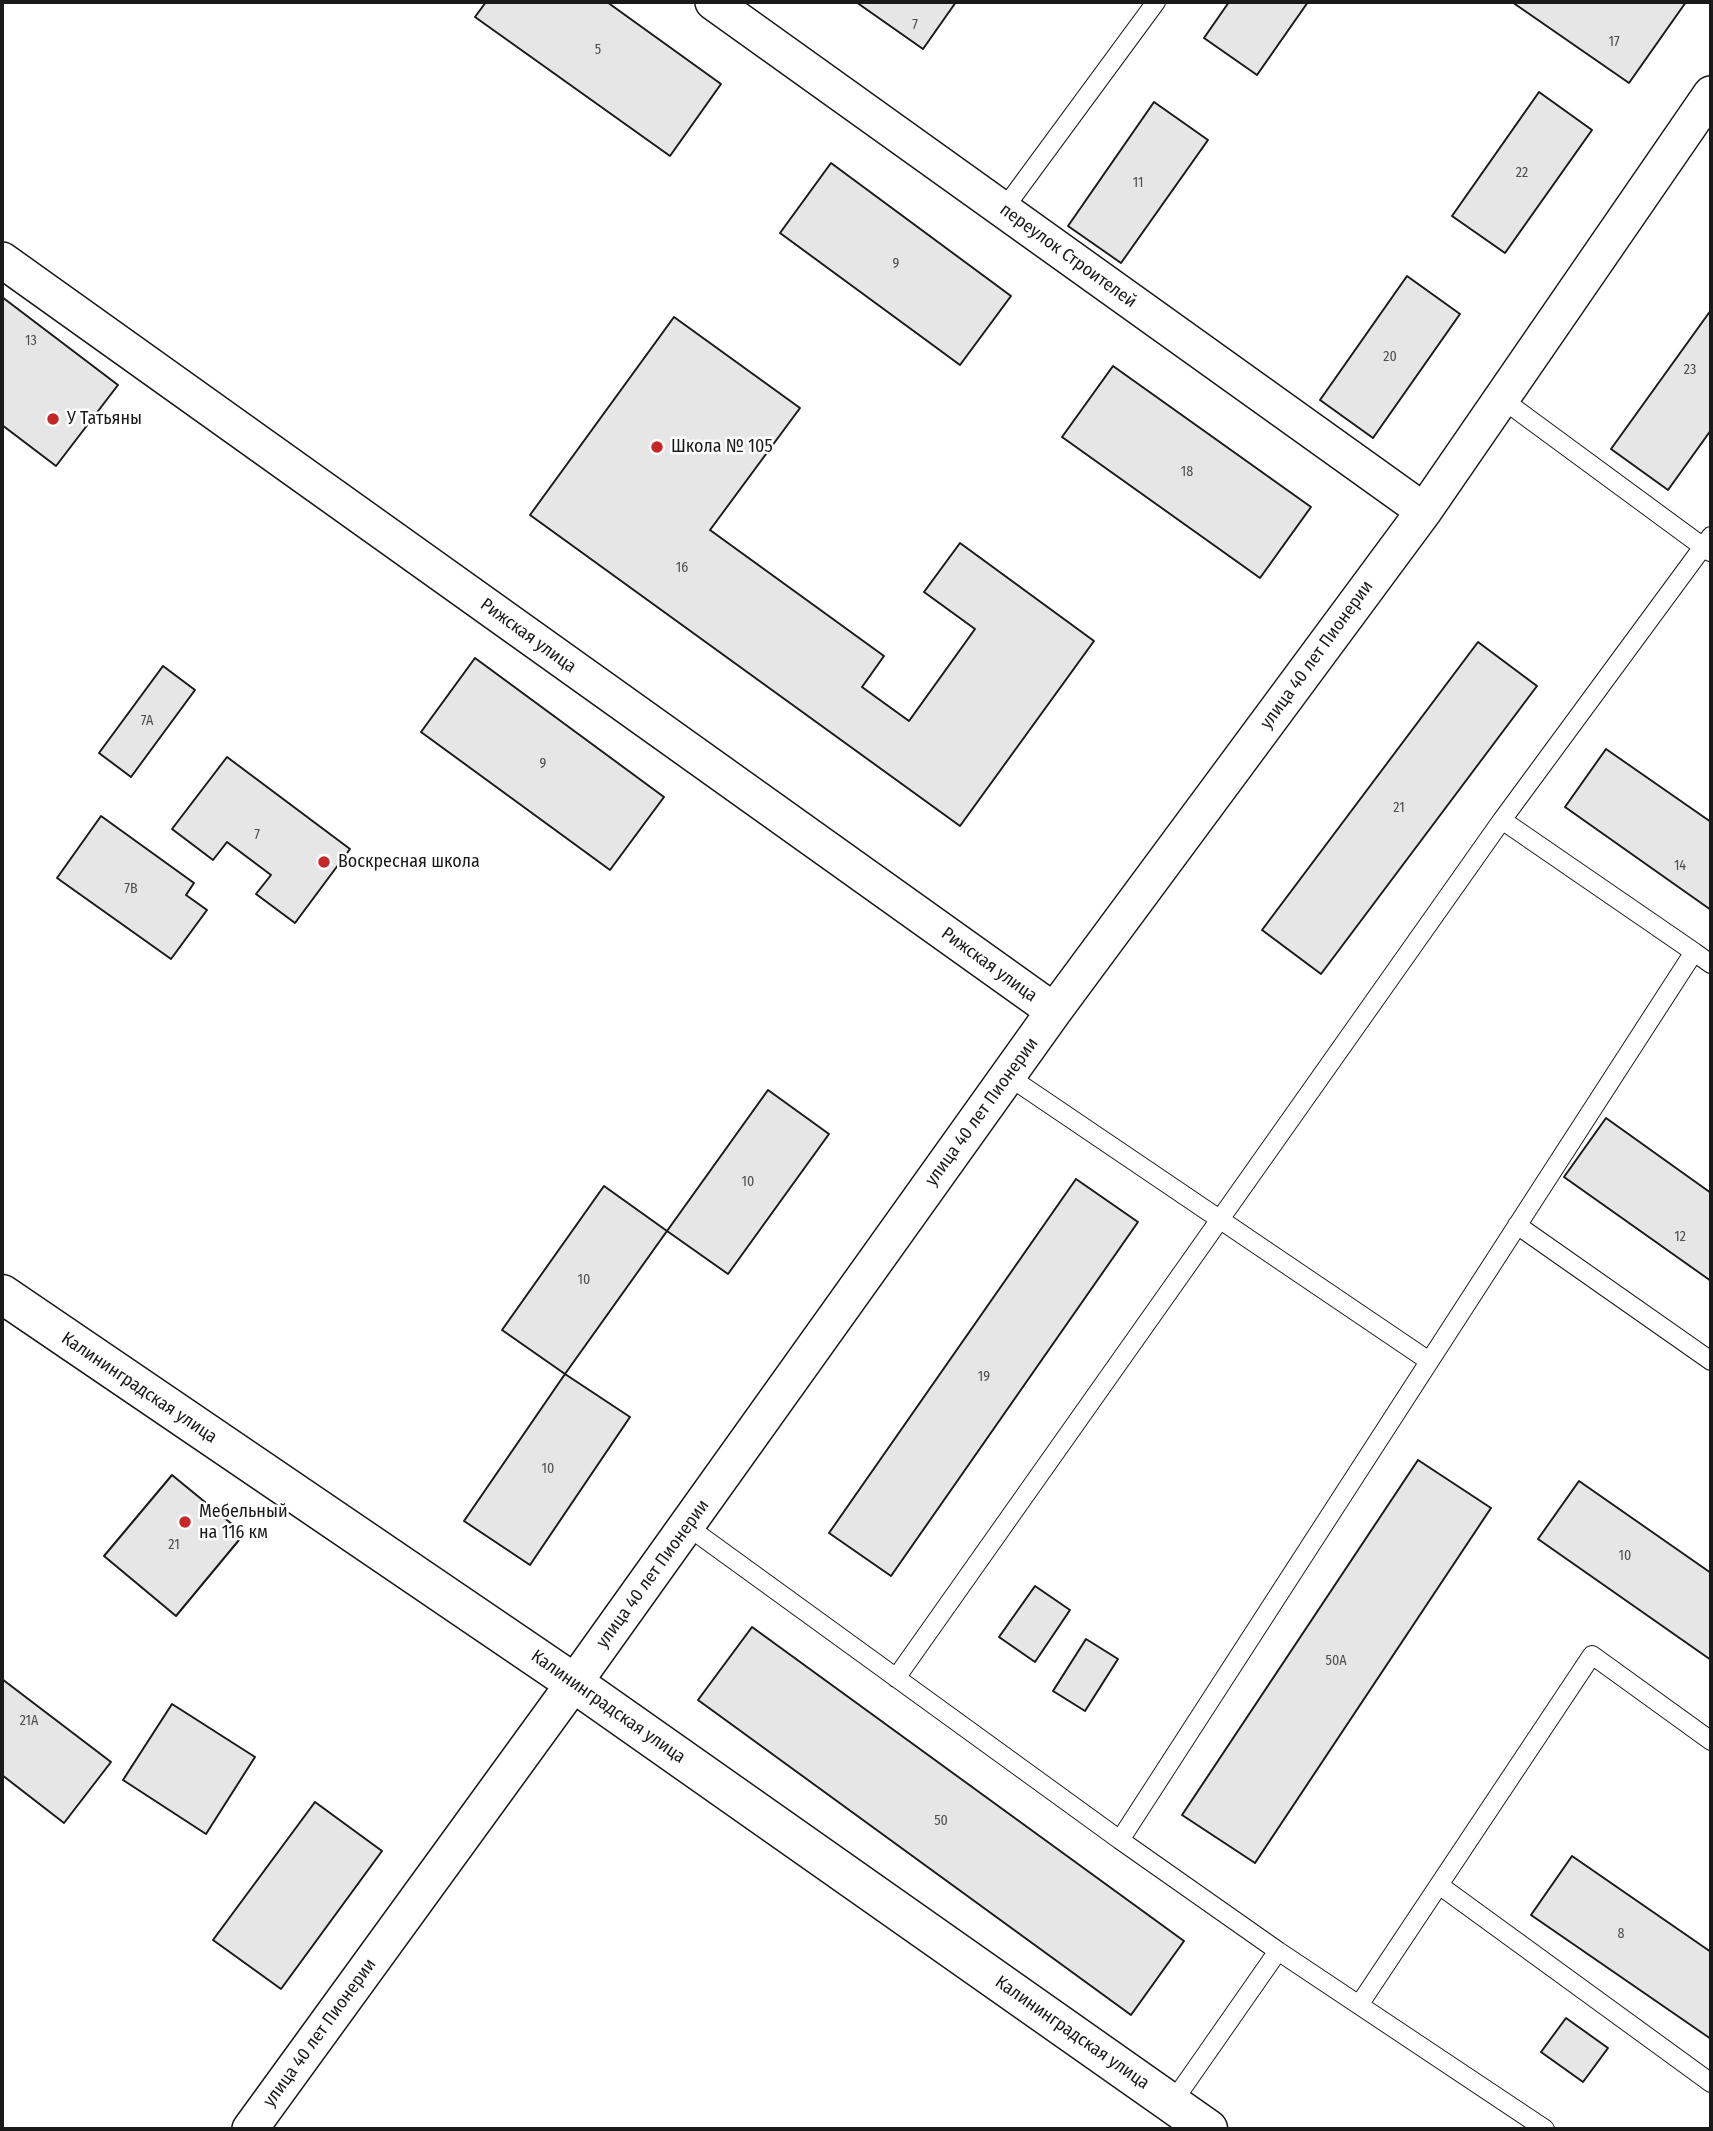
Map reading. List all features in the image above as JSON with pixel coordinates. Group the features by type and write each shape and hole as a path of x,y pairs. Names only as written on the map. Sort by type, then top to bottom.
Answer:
{"street":[{"name":"переулок Строителей","path":"713,2 1424,511"},
{"name":"улица 40 лет Пионерии","path":"250,2129 687,1526 1054,1011 1424,511 1711,94"},
{"name":"Рижская улица","path":"2,260 1054,1011"},
{"name":"Калининградская улица","path":"2,1294 574,1683 1208,2129"}],"lane":[{"path":"1003,210 1156,2"},
{"path":"896,1678 1502,820 1709,545 1502,399"},
{"path":"1502,820 1711,964"},
{"path":"1120,1840 1694,952"},
{"path":"1008,1076 1429,1361"},
{"path":"1517,1225 1711,1362"},
{"path":"687,1526 1120,1840 1278,1951 1545,2129"},
{"path":"1359,2005 1592,1655 1711,1741"},
{"path":"1439,1885 1711,2083"},
{"path":"1172,2103 1278,1951"}],"building":[{"path":"486,2 607,2 721,84 670,156 475,17"},
{"path":"856,2 956,2 923,49"},
{"path":"1229,2 1308,2 1257,75 1204,38"},
{"path":"1512,2 1686,2 1629,83"},
{"path":"1539,92 1592,130 1505,253 1452,216"},
{"path":"1154,102 1208,140 1121,263 1068,226"},
{"path":"831,163 1011,296 960,365 780,233"},
{"path":"1407,276 1460,314 1373,438 1320,400"},
{"path":"2,297 118,385 56,466 2,425"},
{"path":"1711,310 1711,430 1668,490 1611,449"},
{"path":"674,317 800,408 710,530 884,656 862,687 909,721 975,629 924,592 960,543 1094,641 960,826 530,515"},
{"path":"1113,366 1311,507 1260,578 1062,437"},
{"path":"1478,642 1537,686 1321,974 1262,930"},
{"path":"475,658 664,797 610,870 421,732"},
{"path":"163,666 195,690 131,777 99,753"},
{"path":"1606,749 1711,822 1711,910 1565,807"},
{"path":"227,757 350,849 295,923 256,894 271,875 227,842 213,860 172,829"},
{"path":"101,816 194,883 186,895 207,910 171,959 57,878"},
{"path":"768,1090 829,1134 728,1274 667,1231"},
{"path":"1606,1118 1711,1193 1711,1281 1564,1177"},
{"path":"1076,1179 1138,1222 891,1576 829,1533"},
{"path":"604,1186 667,1231 565,1374 502,1330"},
{"path":"565,1374 630,1417 530,1565 464,1521"},
{"path":"1418,1460 1491,1508 1255,1863 1182,1815"},
{"path":"172,1475 244,1534 176,1616 104,1556"},
{"path":"1579,1481 1711,1573 1711,1660 1538,1539"},
{"path":"1035,1586 1070,1610 1035,1662 999,1637"},
{"path":"752,1627 1184,1941 1131,2015 698,1700"},
{"path":"1086,1639 1118,1659 1085,1711 1053,1691"},
{"path":"2,1679 111,1762 64,1823 2,1775"},
{"path":"172,1704 255,1757 206,1834 123,1780"},
{"path":"315,1802 382,1851 281,1989 213,1940"},
{"path":"1572,1856 1711,1952 1711,2039 1531,1915"},
{"path":"1566,2018 1608,2048 1583,2082 1541,2052"}],"place":[{"name":"У Татьяны","path":"53,419"},
{"name":"Школа № 105","path":"657,447"},
{"name":"Воскресная школа","path":"324,862"},
{"name":"Мебельный на 116 км","path":"185,1522"}]}
